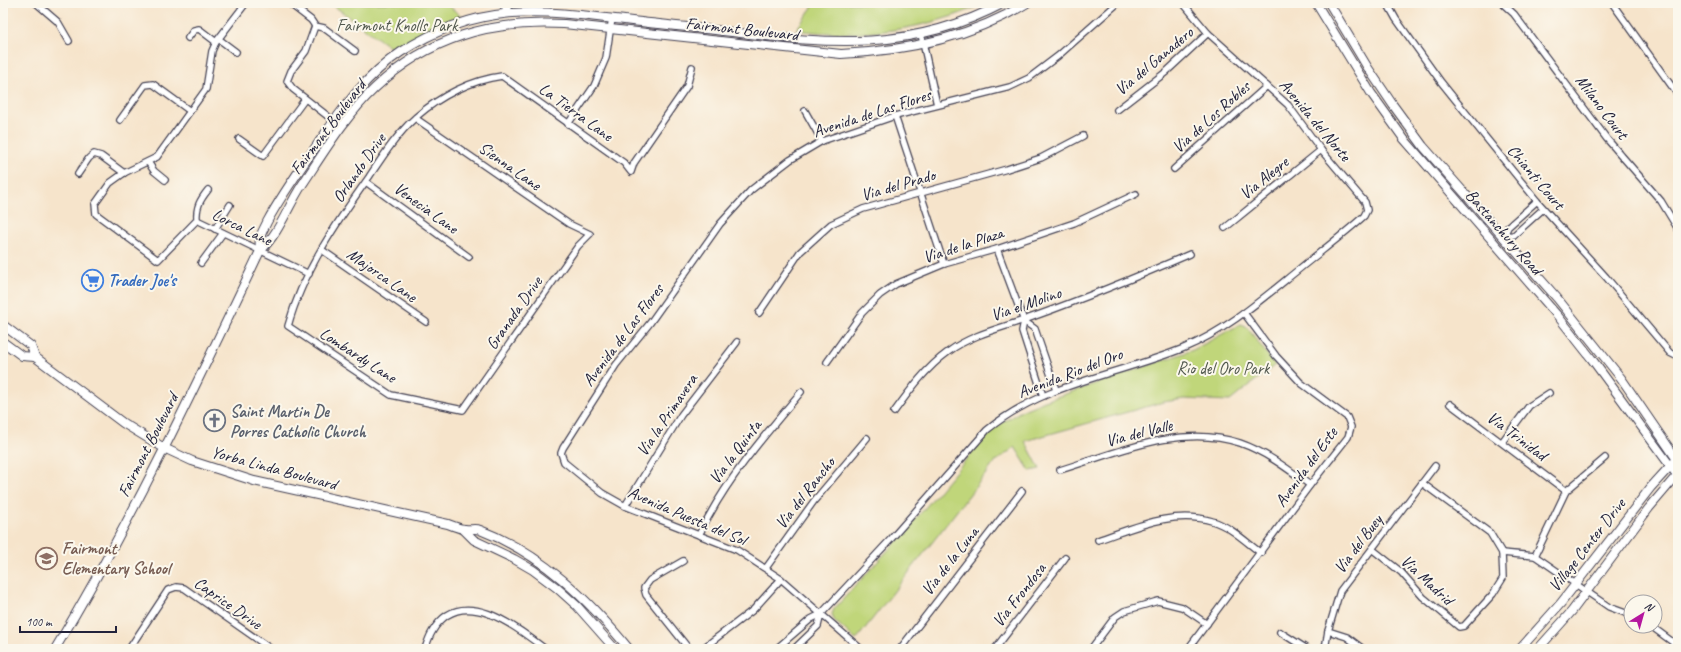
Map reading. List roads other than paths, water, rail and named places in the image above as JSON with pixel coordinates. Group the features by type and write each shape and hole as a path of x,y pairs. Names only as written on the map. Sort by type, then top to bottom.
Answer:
{"main road":[{"name":"Fairmont Boulevard","path":"260,251 260,237 276,205 352,96 368,78 400,52 420,40 464,22 508,12 553,11 830,42 862,42 920,34 940,29 1004,3"},
{"name":"Bastanchury Road","path":"1316,3 1383,111 1591,358 1670,467 1677,474"},
{"name":"Bastanchury Road","path":"1329,3 1368,68 1423,146 1504,236 1557,298 1621,378 1678,460"},
{"name":"Fairmont Boulevard","path":"55,649 93,587 164,448 260,251 271,242 289,206 342,128 374,88 396,70 425,51 470,32 509,24 546,23 841,54 884,52 923,45 959,35 1024,4"},
{"path":"508,12 509,24"},
{"path":"334,121 342,128"},
{"path":"1495,244 1504,236"},
{"name":"Yorba Linda Boulevard","path":"3,325 31,346 35,357"},
{"name":"Yorba Linda Boulevard","path":"3,342 22,356 35,357 123,423 164,448 223,472 254,481 444,523 464,529 478,529 539,562 565,581 591,606 628,649"},
{"name":"Village Center Drive","path":"1520,649 1576,585 1651,487 1678,460"},
{"name":"Village Center Drive","path":"1538,649 1572,611 1585,592 1677,474"},
{"name":"Yorba Linda Boulevard","path":"464,529 474,540 499,551 534,570 578,606 614,649"},
{"path":"534,570 539,562"}],"street":[{"path":"36,3 58,22 70,41"},
{"path":"78,174 88,158 94,154 100,156 124,173 157,157 206,89 212,51 246,3"},
{"path":"289,3 311,20 315,26 324,28 355,51"},
{"path":"502,3 508,12"},
{"path":"508,12 510,3"},
{"name":"Avenida de Las Flores","path":"561,453 567,439 616,364 650,323 720,224 751,190 790,160 822,141 895,116 1010,87 1028,78 1058,56 1118,3"},
{"name":"Avenida del Norte","path":"1183,3 1208,33 1288,105 1321,150 1354,187 1365,202 1367,210"},
{"name":"Chianti Court","path":"1387,3 1396,19 1441,82 1537,201 1606,277 1670,353 1678,357"},
{"name":"Milano Court","path":"1502,3 1514,14 1607,139 1660,201 1678,229"},
{"path":"1612,3 1678,95"},
{"path":"568,124 594,86 606,58 612,18"},
{"path":"315,26 306,51 291,71 287,81 290,87 334,121"},
{"path":"188,38 194,30 199,30 236,52"},
{"name":"Via del Ganadero","path":"1117,110 1166,72 1208,33"},
{"path":"920,34 937,105"},
{"name":"La Tierra Lane","path":"502,76 624,163 631,172 634,164 687,86 692,67"},
{"name":"Orlando Drive","path":"288,326 309,274 336,225 391,146 415,118 443,97 465,86 492,77 502,76"},
{"path":"120,120 145,85 149,84 153,84 190,111"},
{"name":"Via de Los Robles","path":"1174,169 1267,86"},
{"path":"240,139 263,156 305,99"},
{"path":"805,111 822,141"},
{"path":"895,116 944,264"},
{"name":"Sienna Lane","path":"415,118 569,224 590,234"},
{"name":"Via del Prado","path":"759,313 800,252 831,224 863,209 1007,169 1041,158 1083,136"},
{"name":"Via Alegre","path":"1225,228 1321,150"},
{"path":"148,162 154,171 165,180"},
{"name":"Lorca Lane","path":"124,173 110,183 95,204 96,214 158,260 196,220 309,274"},
{"name":"Venecia Lane","path":"366,182 469,257"},
{"path":"196,220 196,210 199,202 208,190"},
{"name":"Via de la Plaza","path":"827,362 862,312 880,295 896,284 944,264 998,249 1074,224 1136,194"},
{"path":"1537,201 1508,227 1504,236 1514,235 1543,208"},
{"path":"215,229 230,205"},
{"name":"Avenida Rio del Oro","path":"776,649 811,619 821,614 891,539 986,430 1004,416 1023,404 1056,390 1183,348 1220,330 1244,313 1359,221 1367,210"},
{"path":"201,263 223,233"},
{"name":"Granada Drive","path":"463,410 578,246 590,234"},
{"path":"998,249 1024,321 1022,331 1043,396"},
{"name":"Majorca Lane","path":"322,250 426,322"},
{"name":"Via el Molino","path":"894,412 913,385 949,351 982,334 1024,321 1110,289 1190,254"},
{"name":"Avenida del Este","path":"1188,649 1310,485 1348,437 1351,427 1347,417 1300,382 1276,356 1244,313"},
{"path":"1024,321 1035,328 1056,390"},
{"name":"Lombardy Lane","path":"288,326 391,395 463,410"},
{"name":"Via la Primavera","path":"625,506 681,415 737,342"},
{"name":"Via la Quinta","path":"699,534 711,509 736,471 801,392"},
{"path":"1502,442 1529,406 1549,393"},
{"name":"Via Trinidad","path":"1450,404 1566,491"},
{"name":"Via del Valle","path":"1060,470 1156,441 1186,436 1210,436 1240,443 1272,458 1310,485"},
{"name":"Via del Rancho","path":"766,568 814,501 867,438"},
{"name":"Avenida Puesta del Sol","path":"561,453 564,462 569,467 602,493 625,506 737,550 766,568 782,579 861,649"},
{"path":"1535,556 1566,491 1605,458"},
{"name":"Via del Buey","path":"1324,649 1340,591 1435,466"},
{"path":"1422,483 1490,533 1502,553 1535,556 1585,592 1614,610 1623,613"},
{"name":"Via de la Luna","path":"900,649 1022,491"},
{"path":"1098,540 1158,520 1190,517 1212,521 1228,529 1261,552"},
{"name":"Via Madrid","path":"1372,549 1401,572 1423,597 1454,625 1459,627 1464,626 1493,594 1503,578 1502,553"},
{"name":"Via Frondosa","path":"995,649 1065,558"},
{"path":"683,561 650,580 644,588 646,595 689,649"},
{"path":"702,649 753,610 782,579"},
{"name":"Caprice Drive","path":"129,649 168,590 176,587 184,588 271,649"},
{"path":"1091,649 1115,617 1124,611 1158,601 1182,607 1207,624"},
{"path":"425,649 432,632 441,620 457,611 476,609 498,617 526,634 545,649"},
{"name":"Avenida Rio del Oro","path":"794,649 818,626 821,614"},
{"path":"1328,631 1347,637 1363,649"},
{"path":"1280,632 1307,649"},
{"path":"1662,634 1678,646"}],"place":[{"name":"Trader Joe's","path":"92,280"},
{"name":"Saint Martin De Porres Catholic Church","path":"215,421"},
{"name":"Fairmont Elementary School","path":"47,558"}],"park label":[{"name":"Fairmont Knolls Park","path":"397,25"},
{"name":"Rio del Oro Park","path":"1223,368"}]}
